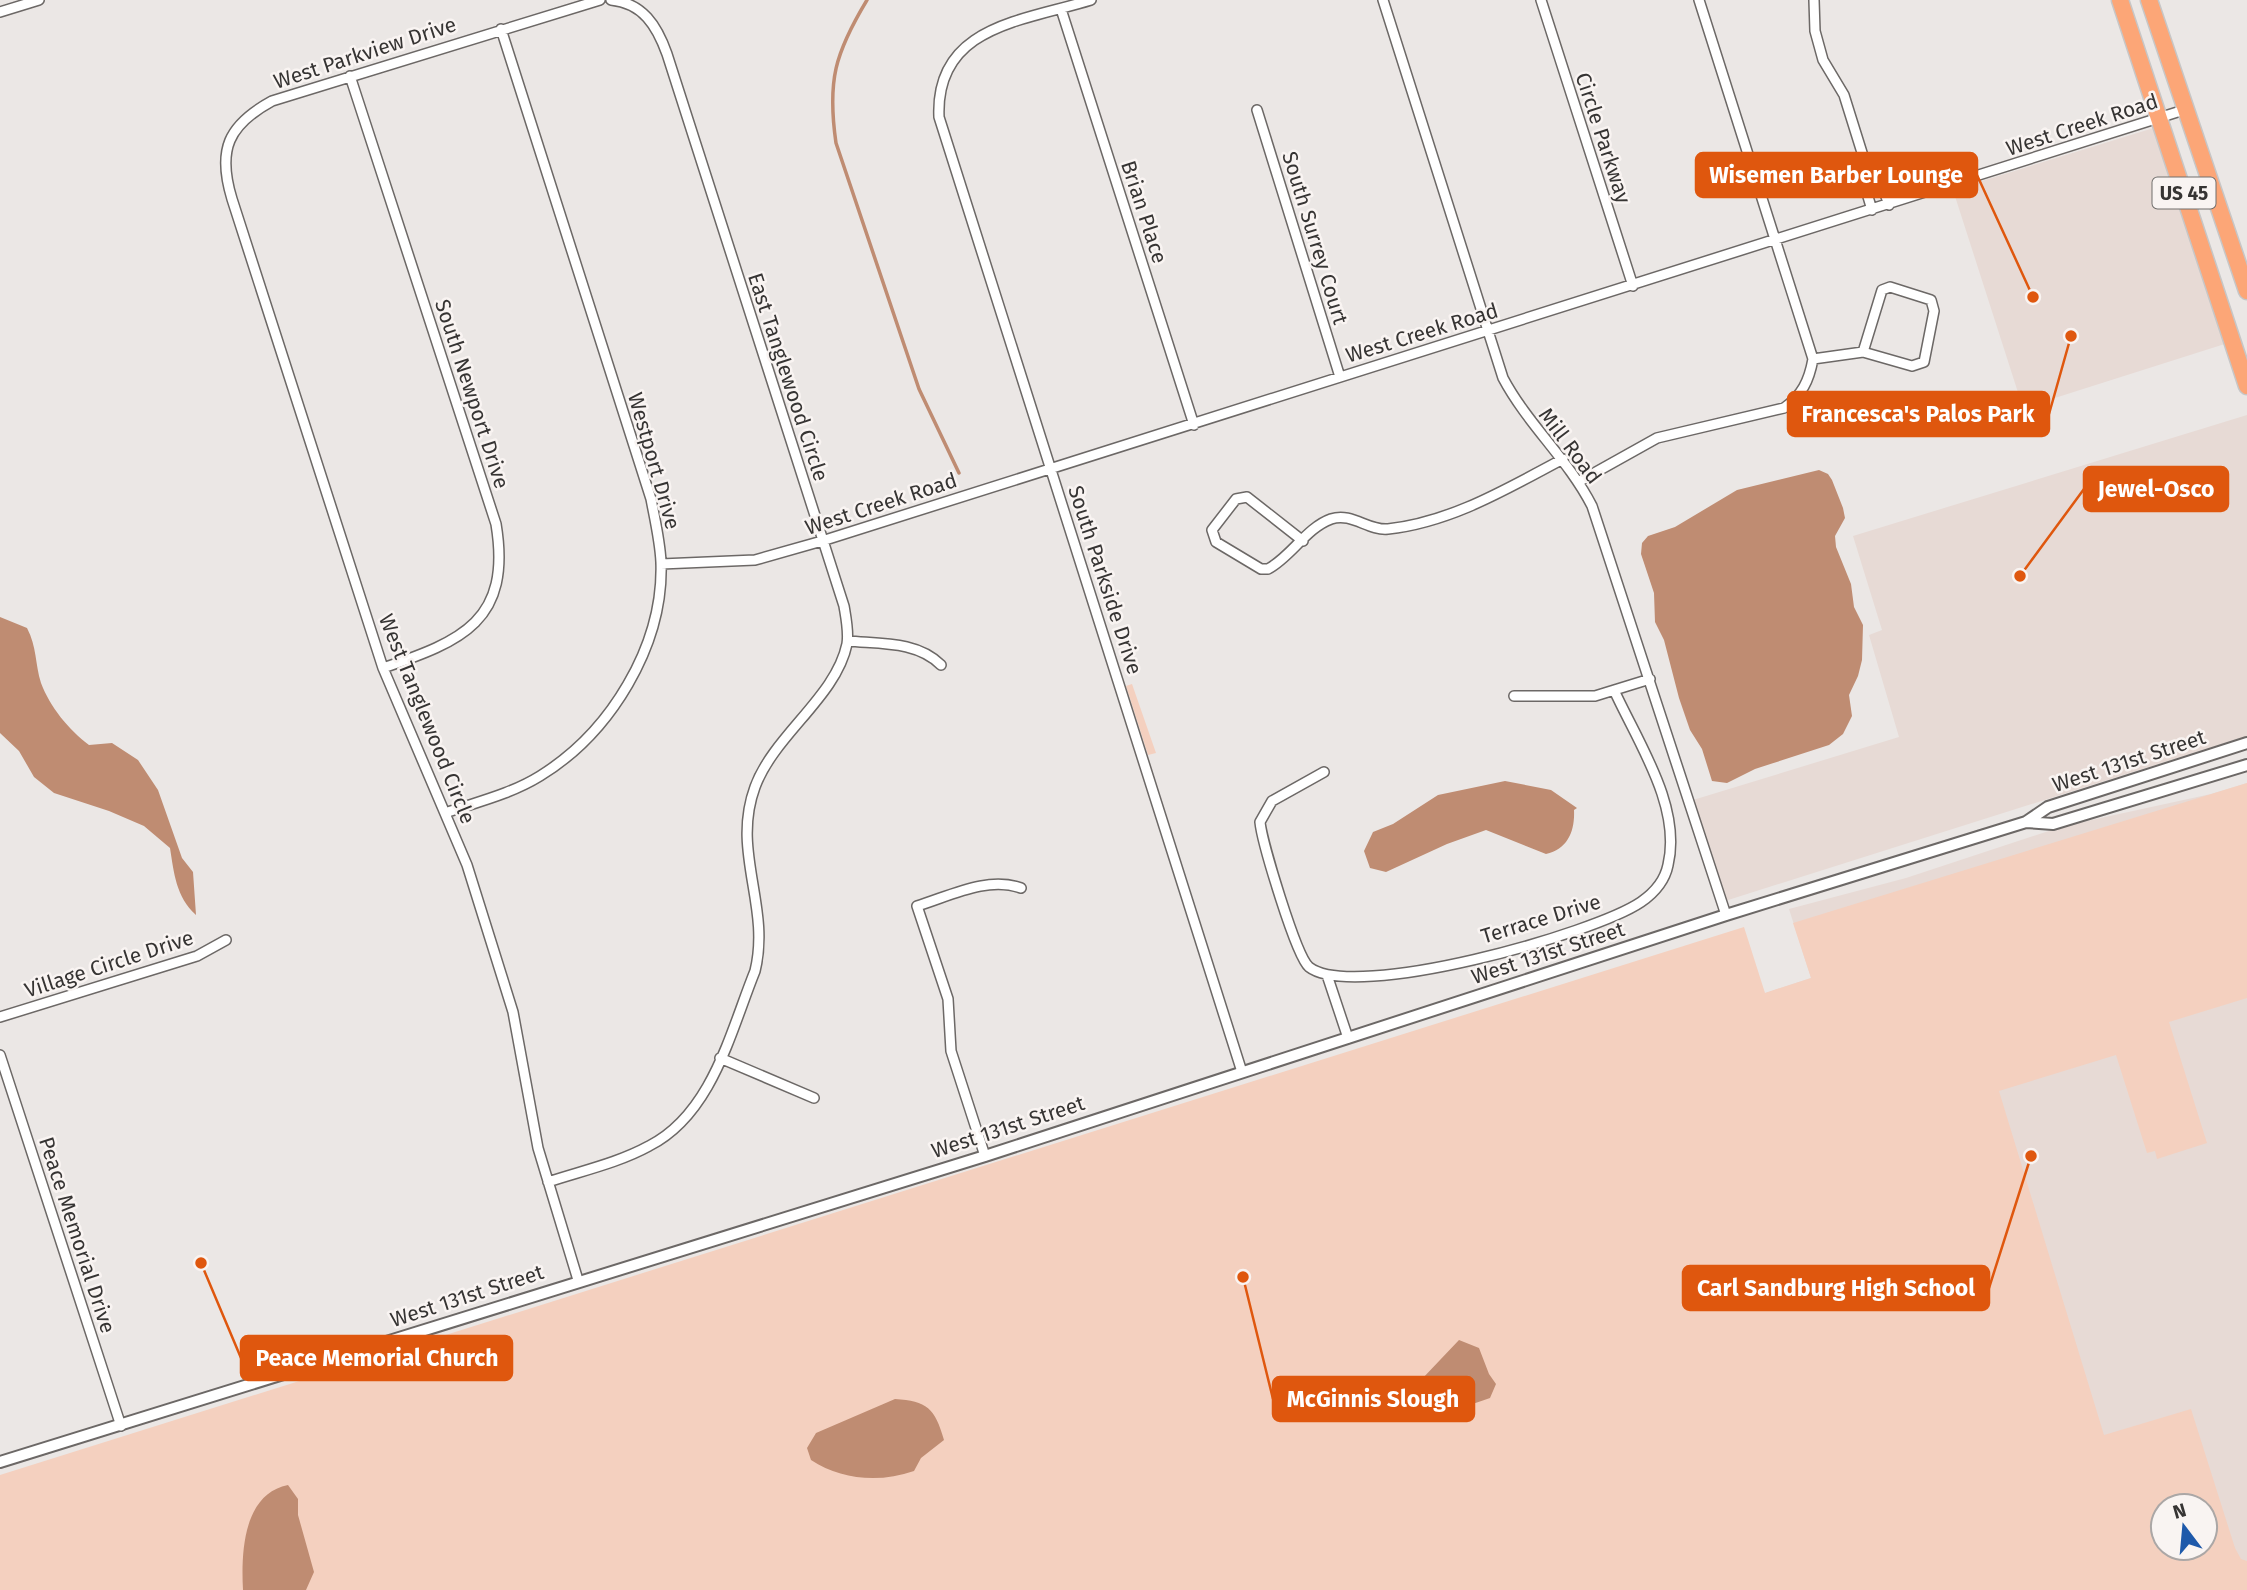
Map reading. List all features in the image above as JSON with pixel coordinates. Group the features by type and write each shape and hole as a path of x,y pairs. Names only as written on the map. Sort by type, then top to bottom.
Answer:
{"highway":[{"name":"US 45","path":"2120,0 2247,386"},
{"name":"US 45","path":"2149,0 2247,291"}],"street":[{"path":"0,12 39,0"},
{"name":"West Parkview Drive","path":"231,133 240,122 272,101 600,0"},
{"name":"East Tanglewood Circle","path":"548,1182 630,1155 669,1134 692,1112 720,1058 760,950 759,909 746,853 745,829 755,785 768,761 832,678 848,641 844,606 660,35 635,5 611,0"},
{"path":"1061,9 1091,0"},
{"name":"Mill Road","path":"1382,0 1503,378 1516,401 1580,481 1597,519 1726,915"},
{"name":"Circle Parkway","path":"1541,0 1633,286"},
{"path":"1580,481 1657,438 1784,408 1797,399 1806,385 1813,359 1699,0"},
{"path":"1814,0 1817,41 1823,60 1844,95 1864,159 1860,170 1872,210"},
{"name":"South Parkside Drive","path":"1061,9 992,29 966,44 946,69 938,98 943,134 1242,1072"},
{"name":"Brian Place","path":"1061,9 1194,425"},
{"name":"Westport Drive","path":"446,813 512,790 539,777 562,761 614,706 646,645 661,565 651,499 501,29"},
{"name":"South Newport Drive","path":"350,76 496,524 501,555 496,589 483,613 463,635 442,648 383,668"},
{"name":"West Creek Road","path":"661,565 755,560 822,541 1777,241 2187,109"},
{"name":"South Surrey Court","path":"1257,110 1340,377"},
{"name":"West Tanglewood Circle","path":"231,133 226,149 229,190 383,668 467,866 513,1012 538,1148 578,1280"},
{"path":"1864,159 1875,166 1889,205"},
{"path":"1813,359 1863,352 1912,366 1924,362 1934,311 1931,300 1890,287 1882,290 1863,352"},
{"path":"1303,541 1247,496 1236,499 1212,530 1216,542 1261,569 1273,566 1332,519 1350,518 1377,529 1390,529 1452,513 1497,494 1563,459"},
{"path":"848,641 908,646 930,654 941,665"},
{"path":"1514,696 1595,696 1650,679"},
{"name":"Terrace Drive","path":"1327,975 1386,974 1446,966 1582,928 1625,911 1652,893 1663,879 1668,865 1670,830 1657,783 1614,690"},
{"name":"West 131st Street","path":"0,1462 578,1280 985,1156 1726,915 2026,822 2048,807 2247,743"},
{"name":"West 131st Street","path":"2026,822 2053,824 2247,765"},
{"path":"1324,772 1272,801 1260,822 1302,959 1310,967 1327,975 1348,1038"},
{"path":"985,1156 951,1051 948,999 917,906 991,883 1006,883 1021,888"},
{"name":"Village Circle Drive","path":"0,1017 197,956 226,940"},
{"name":"Peace Memorial Drive","path":"0,1055 121,1426"},
{"path":"720,1058 814,1098"}],"shaded area":[{"path":"2160,126 2231,342 2023,408 1953,190"},
{"path":"2247,415 2247,736 1725,901 1693,800 1899,737 1869,635 1882,630 1853,536"},
{"path":"1819,470 1828,474 1832,480 1843,508 1845,518 1835,536 1836,547 1851,584 1854,607 1863,625 1862,660 1849,695 1852,716 1843,734 1829,745 1755,769 1727,783 1712,781 1702,749 1690,730 1664,640 1655,622 1654,593 1641,554 1642,543 1648,536 1675,527 1737,490"},
{"path":"0,617 27,628 33,642 41,683 49,701 67,725 89,745 112,743 138,760 158,790 182,858 193,872 196,915 180,892 170,848 144,826 54,793 34,777 19,751 0,733"},
{"path":"1132,684 1156,753 1148,755 1126,686"},
{"path":"1505,781 1551,790 1577,808 1574,810 1569,838 1560,848 1546,854 1486,830 1447,844 1386,872 1370,868 1364,851 1373,832 1393,824 1438,795"},
{"path":"2247,783 2247,1590 1951,1590 1765,993 1811,978 1789,909 1906,878 2064,826 2211,794"},
{"path":"2247,783 2247,998 2169,1022 2207,1143 2157,1159 2155,1151 2147,1153 2116,1055 1999,1091 2104,1435 2191,1409 2217,1492 2149,1492 2149,1562 2219,1562 2219,1497 2235,1548 2241,1559 2247,1561 2247,1590 0,1590 0,1475 1744,927 1765,993 1811,978 1793,923"},
{"path":"1459,1340 1479,1348 1496,1384 1490,1398 1455,1409 1430,1413 1394,1408 1406,1387 1421,1380"},
{"path":"895,1399 915,1402 928,1408 937,1420 944,1440 921,1458 914,1471 888,1477 861,1478 835,1472 811,1460 807,1448 816,1433"},
{"path":"288,1485 298,1499 298,1515 314,1572 306,1590 243,1590 244,1543 253,1512 273,1491"}],"waterway":[{"path":"867,0 847,36 836,68 833,84 836,143 919,389 959,473"}],"place":[{"name":"Wisemen Barber Lounge","path":"2033,297"},
{"name":"Francesca's Palos Park","path":"2071,336"},
{"name":"Jewel-Osco","path":"2020,576"},
{"name":"Carl Sandburg High School","path":"2031,1156"},
{"name":"Peace Memorial Church","path":"201,1263"},
{"name":"McGinnis Slough","path":"1243,1277"}]}
